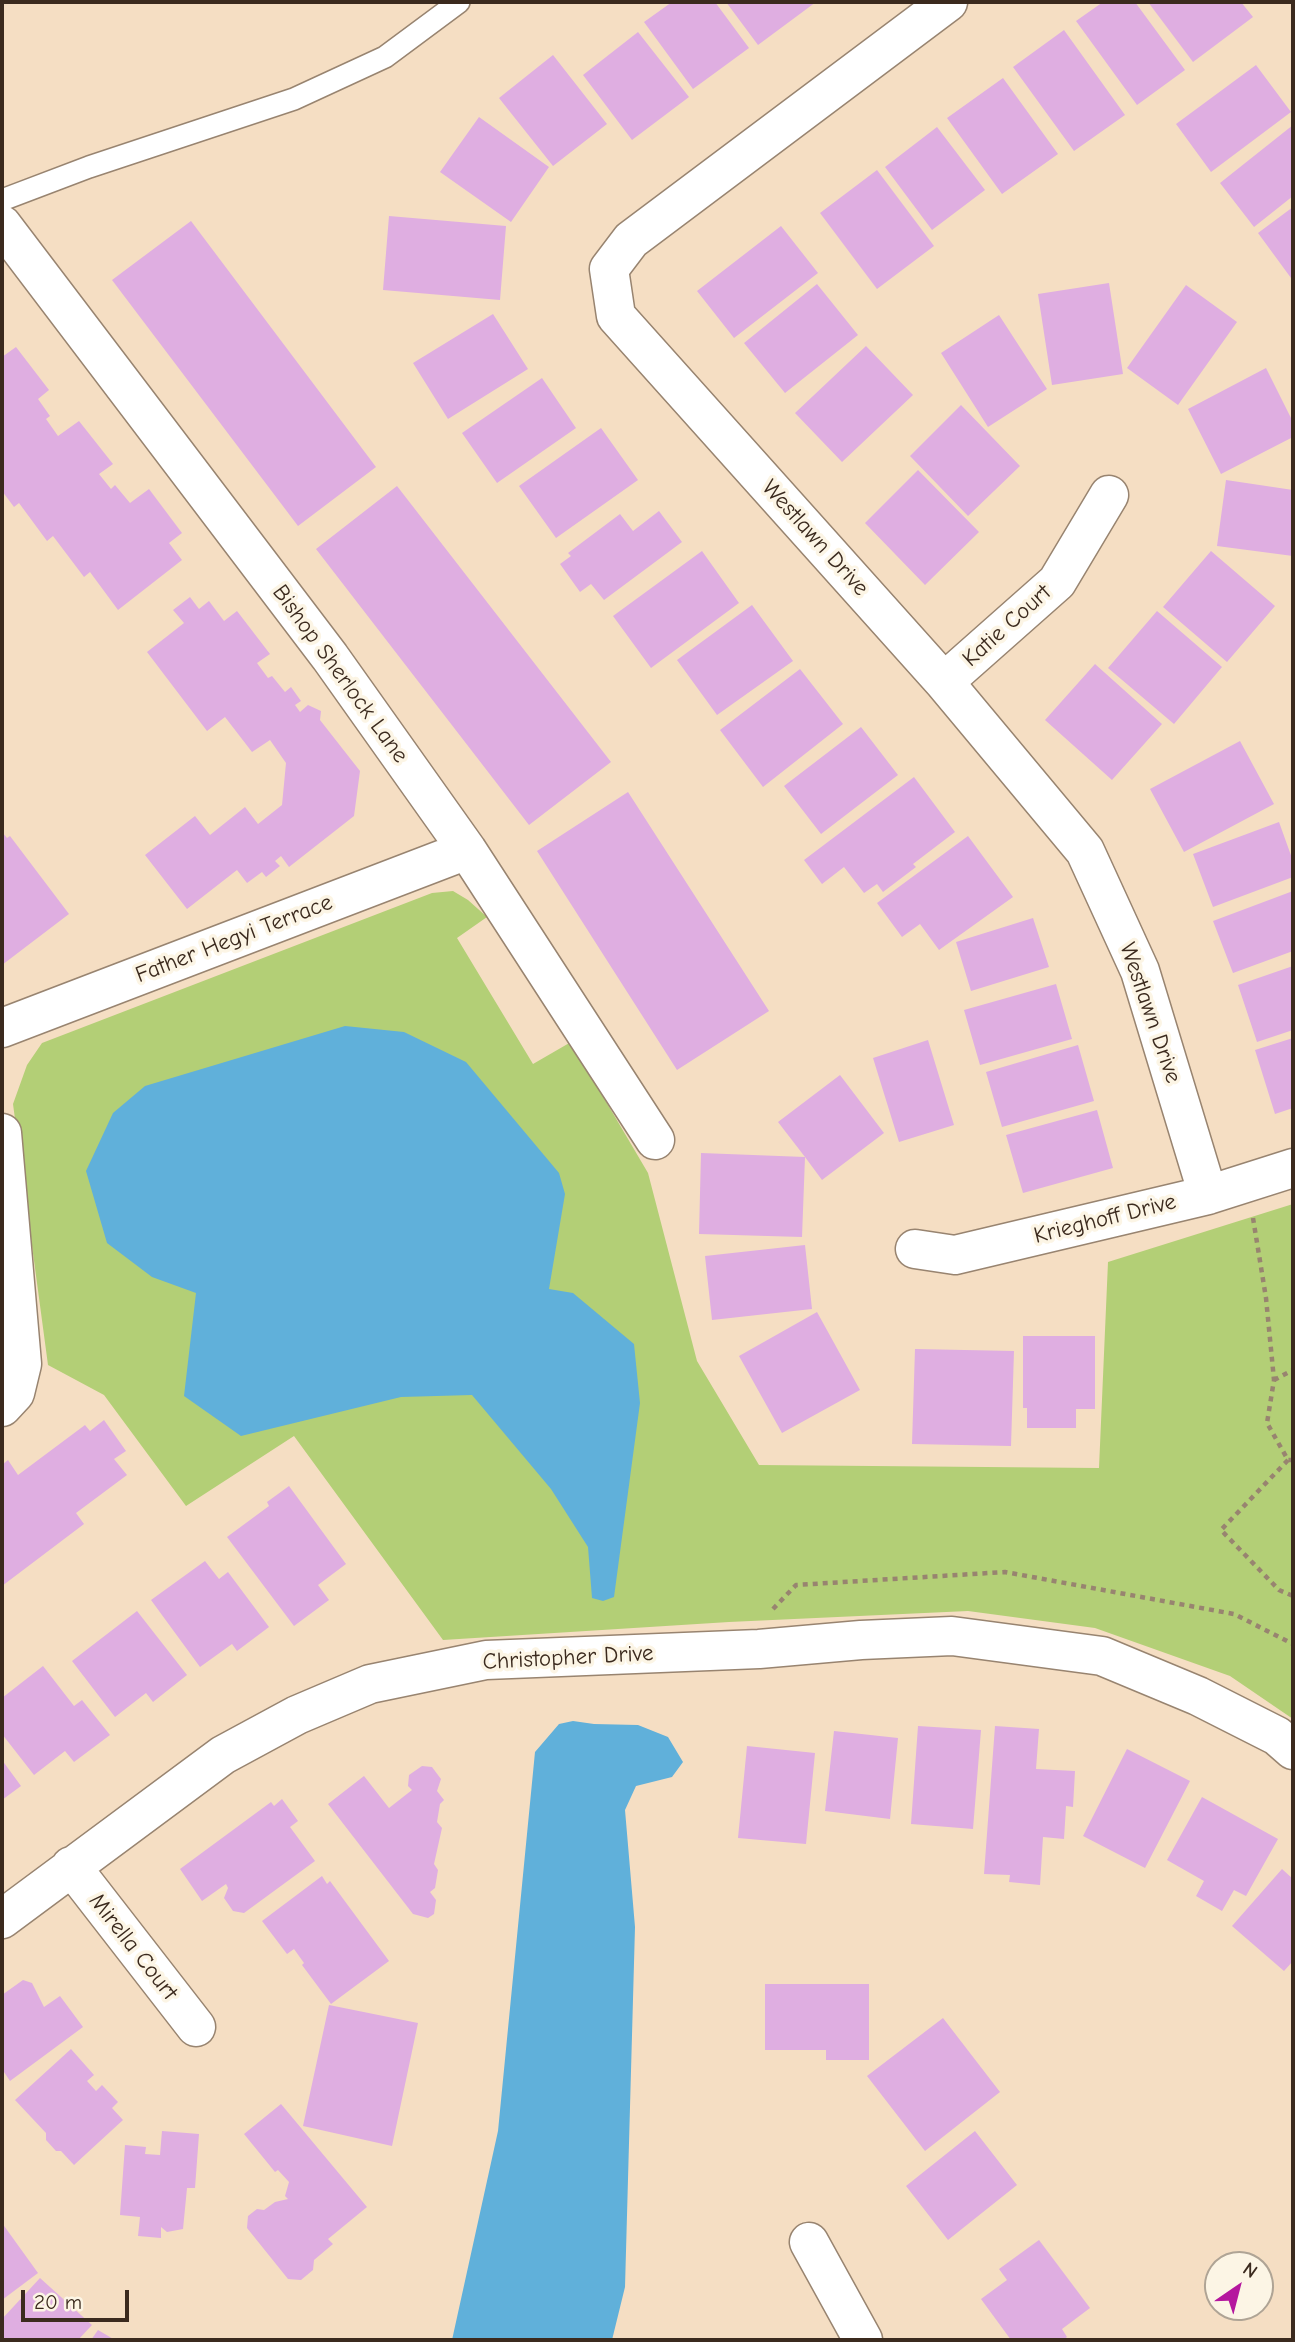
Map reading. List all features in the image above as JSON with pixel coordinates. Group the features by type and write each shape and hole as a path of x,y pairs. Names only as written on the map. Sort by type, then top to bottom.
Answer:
{"street":[{"name":"Westlawn Drive","path":"948,2 631,240 609,269 616,316 944,682 1085,851 1140,971 1208,1195"},
{"name":"Bishop Sherlock Lane","path":"2,225 330,657 467,850 655,1140"},
{"name":"Katie Court","path":"944,682 1057,582 1109,495"},
{"name":"Father Hegyi Terrace","path":"2,1028 467,850"},
{"path":"2,1133 22,1364 15,1393 2,1407"},
{"name":"Krieghoff Drive","path":"915,1249 955,1255 1208,1195 1293,1168"},
{"name":"Christopher Drive","path":"2,1919 223,1755 297,1715 370,1684 486,1660 759,1649 861,1640 952,1636 1102,1656 1198,1696 1277,1737 1293,1750"},
{"name":"Mirella Court","path":"71,1866 196,2027"},
{"path":"808,2242 863,2340"}],"lane":[{"path":"2,200 89,167 294,99 384,57 459,2"}],"path":[{"path":"1247,1182 1266,1298 1274,1380 1267,1423 1291,1460 1221,1530 1279,1590 1293,1595"},
{"path":"1274,1380 1293,1370"},
{"path":"759,1649 774,1608 796,1585 1005,1572 1234,1614 1293,1643"}],"green space":[{"path":"453,891 487,917 457,938 533,1064 571,1042 648,1173 697,1361 759,1465 1099,1468 1108,1262 1293,1204 1293,1719 1230,1676 1095,1628 968,1611 729,1622 443,1640 294,1436 186,1506 104,1395 48,1365 13,1104 27,1065 42,1043 432,893"}],"water":[{"path":"345,1026 404,1032 466,1062 559,1173 565,1194 549,1289 573,1293 634,1344 640,1403 614,1597 603,1601 592,1598 588,1547 551,1489 472,1395 401,1397 241,1436 184,1396 196,1293 152,1277 107,1243 86,1171 113,1113 145,1086"},
{"path":"573,1721 638,1725 668,1737 683,1762 672,1777 636,1786 625,1810 635,1927 625,2287 612,2340 452,2340 498,2131 535,1752 559,1724"}],"building":[{"path":"672,2 715,2 749,48 693,89 644,22"},
{"path":"726,2 816,2 758,45"},
{"path":"1103,2 1135,2 1185,70 1137,105 1076,21"},
{"path":"1148,2 1241,2 1253,17 1193,62"},
{"path":"1064,30 1125,115 1074,151 1013,67"},
{"path":"638,32 689,97 632,140 583,75"},
{"path":"553,55 607,124 553,166 499,98"},
{"path":"1256,65 1291,112 1211,172 1176,124"},
{"path":"1003,78 1058,154 1002,194 947,118"},
{"path":"479,117 549,167 511,222 440,172"},
{"path":"1293,125 1293,196 1254,227 1220,183"},
{"path":"937,127 985,190 932,230 885,167"},
{"path":"877,170 934,246 877,289 820,213"},
{"path":"1293,207 1293,277 1291,278 1258,233"},
{"path":"389,216 506,226 500,300 383,290"},
{"path":"191,221 376,467 298,526 112,280"},
{"path":"781,226 818,273 734,338 697,291"},
{"path":"1109,283 1123,374 1052,385 1038,294"},
{"path":"817,284 858,335 785,393 744,343"},
{"path":"1186,285 1237,322 1178,405 1127,368"},
{"path":"493,314 528,369 448,419 413,363"},
{"path":"999,315 1047,389 988,427 941,353"},
{"path":"866,346 913,395 842,462 795,413"},
{"path":"16,347 49,390 38,399 50,416 46,419 58,436 79,421 113,464 99,474 111,489 115,485 130,503 149,489 182,533 169,543 182,560 118,610 90,572 84,577 53,536 47,541 19,503 14,507 2,491 2,357"},
{"path":"1266,368 1293,422 1293,437 1221,474 1188,409"},
{"path":"542,378 576,428 497,483 462,433"},
{"path":"961,405 1020,466 968,516 910,456"},
{"path":"601,428 638,480 556,538 519,486"},
{"path":"918,470 979,532 925,585 865,523"},
{"path":"1226,480 1293,490 1293,556 1217,546"},
{"path":"397,486 611,762 529,825 316,549"},
{"path":"659,511 682,542 604,600 591,584 580,592 560,564 571,556 568,553 620,514 633,531"},
{"path":"702,551 739,603 651,668 613,616"},
{"path":"1211,551 1275,606 1227,662 1163,607"},
{"path":"190,597 199,609 209,601 224,621 237,611 270,654 257,663 268,678 272,676 285,692 291,687 301,701 295,705 300,712 308,705 321,711 320,720 360,771 354,816 289,867 281,856 275,861 280,866 266,877 262,872 247,883 237,870 187,909 145,855 195,816 210,835 245,807 258,824 282,805 286,763 270,740 252,752 225,717 207,731 147,652 184,623 173,610"},
{"path":"752,605 793,661 717,715 677,660"},
{"path":"1157,611 1222,667 1174,724 1108,668"},
{"path":"1095,664 1162,724 1112,780 1045,720"},
{"path":"800,669 843,724 763,787 720,730"},
{"path":"861,727 898,775 821,834 784,786"},
{"path":"1240,741 1274,804 1184,852 1150,789"},
{"path":"914,777 955,832 913,864 916,867 883,892 877,884 864,893 844,867 822,884 804,860"},
{"path":"628,792 769,1011 677,1070 537,851"},
{"path":"1279,822 1293,861 1293,877 1213,907 1193,854"},
{"path":"2,832 7,838 10,836 69,914 2,965"},
{"path":"968,836 1013,897 939,950 920,924 902,937 877,903"},
{"path":"1293,891 1293,951 1233,973 1213,921"},
{"path":"1033,918 1049,967 971,991 956,942"},
{"path":"1293,966 1293,1030 1257,1042 1238,985"},
{"path":"1056,984 1072,1039 980,1065 964,1010"},
{"path":"1293,1038 1293,1108 1275,1114 1255,1050"},
{"path":"928,1040 954,1125 899,1142 873,1058"},
{"path":"1078,1045 1094,1101 1002,1127 986,1072"},
{"path":"840,1075 884,1133 822,1180 778,1122"},
{"path":"1097,1110 1113,1168 1023,1193 1006,1135"},
{"path":"701,1153 805,1157 802,1237 699,1234"},
{"path":"805,1245 812,1309 712,1320 705,1256"},
{"path":"817,1312 860,1390 782,1433 739,1356"},
{"path":"1023,1336 1095,1336 1095,1409 1076,1409 1076,1428 1027,1428 1027,1408 1023,1408"},
{"path":"915,1349 1014,1351 1011,1446 912,1444"},
{"path":"104,1420 126,1451 114,1459 127,1475 76,1513 84,1524 2,1586 2,1465 8,1460 18,1475 85,1425 90,1431"},
{"path":"289,1486 346,1564 318,1585 329,1600 294,1626 227,1537 269,1506 267,1502"},
{"path":"205,1561 219,1579 228,1572 269,1627 237,1651 232,1644 200,1667 151,1600"},
{"path":"137,1611 187,1675 153,1702 146,1693 115,1717 72,1661"},
{"path":"43,1666 74,1706 82,1700 110,1735 74,1762 65,1751 34,1775 2,1734 2,1698"},
{"path":"918,1726 981,1730 973,1829 911,1824"},
{"path":"995,1726 1039,1729 1036,1769 1075,1771 1073,1807 1066,1806 1064,1839 1043,1837 1040,1885 1009,1882 1010,1875 984,1874"},
{"path":"834,1731 898,1738 890,1819 825,1811"},
{"path":"747,1746 815,1753 806,1844 738,1838"},
{"path":"1127,1749 1190,1781 1145,1868 1083,1836"},
{"path":"2,1760 21,1786 2,1800"},
{"path":"422,1766 432,1767 441,1779 437,1791 444,1800 440,1804 437,1822 442,1828 434,1864 438,1870 435,1888 430,1892 436,1900 434,1914 428,1918 413,1914 328,1804 364,1776 389,1808 412,1790 408,1786 409,1775"},
{"path":"1202,1797 1278,1839 1246,1896 1234,1890 1222,1911 1196,1896 1204,1881 1167,1860"},
{"path":"282,1799 298,1821 290,1827 315,1861 244,1913 233,1911 224,1898 228,1888 226,1884 202,1901 180,1869 271,1802 274,1806"},
{"path":"1282,1869 1293,1879 1293,1961 1284,1971 1232,1926"},
{"path":"322,1876 327,1884 330,1881 389,1961 331,2004 302,1965 304,1963 294,1949 287,1954 262,1921"},
{"path":"23,1980 32,1983 44,2007 60,1996 83,2027 10,2081 2,2069 2,1995"},
{"path":"765,1984 869,1984 869,2060 826,2060 826,2050 765,2050"},
{"path":"329,2005 418,2023 392,2146 303,2126"},
{"path":"943,2018 1000,2092 925,2151 867,2076"},
{"path":"71,2049 94,2075 87,2081 96,2091 102,2085 118,2102 112,2108 123,2120 74,2165 46,2140 46,2133 15,2100"},
{"path":"281,2104 367,2207 328,2239 333,2244 314,2260 313,2270 301,2280 288,2279 247,2228 248,2216 257,2209 264,2210 275,2202 288,2199 285,2196 289,2182 278,2170 275,2172 244,2134"},
{"path":"162,2131 199,2134 195,2188 187,2188 183,2229 167,2232 161,2227 161,2238 138,2236 140,2217 120,2215 125,2145 146,2147 145,2154 160,2155"},
{"path":"975,2131 1017,2185 948,2240 906,2186"},
{"path":"2,2223 38,2273 2,2300"},
{"path":"1039,2240 1090,2308 1062,2329 1067,2337 1063,2340 1011,2340 981,2299 1007,2280 999,2269"},
{"path":"40,2278 92,2325 78,2340 2,2340 2,2319"},
{"path":"98,2330 115,2340 91,2340"}]}
